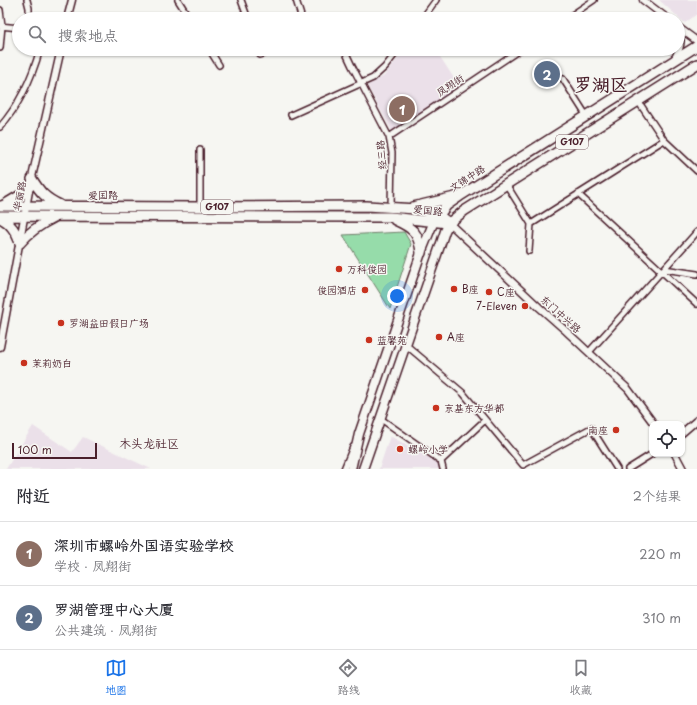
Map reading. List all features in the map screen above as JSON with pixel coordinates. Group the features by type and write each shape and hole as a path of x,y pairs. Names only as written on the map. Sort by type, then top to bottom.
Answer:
{"highway":[{"name":"文锦中路","path":"685,53 697,46"},
{"name":"文锦中路","path":"436,218 447,205 460,196 681,56"},
{"name":"G107","path":"450,223 464,211 697,64"},
{"path":"1,206 24,193 31,182 43,195 63,206"},
{"path":"407,208 460,196"},
{"name":"爱国路","path":"1,206 367,206 407,208 428,212 436,218 450,223"},
{"path":"0,217 14,229 20,243 35,228 58,216"},
{"name":"爱国路","path":"0,217 436,218"},
{"path":"390,217 411,227 419,239 421,253"}],"main road":[{"name":"文锦中路","path":"351,469 359,434 421,253 436,218"},
{"path":"363,469 445,231 450,223"}],"street":[{"path":"27,0 28,12"},
{"path":"69,12 72,0"},
{"path":"178,0 186,12"},
{"path":"242,0 246,12"},
{"path":"296,0 300,12"},
{"path":"427,12 436,0"},
{"path":"576,12 594,0"},
{"path":"643,0 659,12"},
{"path":"0,10 0,48"},
{"path":"1,26 12,27"},
{"path":"685,33 697,41"},
{"path":"0,127 23,95 38,56"},
{"name":"华丽路","path":"0,347 26,206 59,56"},
{"path":"214,56 219,64"},
{"name":"经三路","path":"347,56 389,137 392,153 391,207"},
{"path":"291,115 373,78 385,67 394,56"},
{"name":"凤翔街","path":"389,137 510,56"},
{"path":"674,60 676,56"},
{"path":"563,79 586,115"},
{"path":"638,101 664,140 697,171"},
{"path":"530,224 664,140"},
{"path":"200,150 200,207"},
{"path":"506,184 530,224 529,251"},
{"path":"578,194 663,270 697,304"},
{"name":"东门中兴路","path":"450,223 628,389 652,421"},
{"path":"589,352 697,232"},
{"path":"663,270 697,274"},
{"path":"406,345 463,393 523,466 591,428 617,469"},
{"path":"381,419 441,461 443,469"},
{"path":"441,461 485,420"},
{"path":"685,430 697,420"},
{"path":"344,469 359,434"},
{"path":"628,469 649,456"},
{"path":"677,457 683,469"}],"shaded area":[{"path":"659,0 697,0 697,14 685,23 685,12 673,12"},
{"path":"400,56 440,56 459,86 392,131 367,85 384,76"},
{"path":"33,426 72,452 83,437 151,469 6,469"},
{"name":"螺岭小学","path":"390,436 439,463 441,469 379,469"}],"green space":[{"path":"404,232 411,244 390,309 343,235"}],"place":[{"name":"罗湖管理中心大厦","path":"547,74"},
{"name":"深圳市螺岭外国语实验学校","path":"402,109"},
{"name":"万科俊园","path":"339,269"},
{"name":"B座","path":"454,289"},
{"name":"俊园酒店","path":"365,290"},
{"name":"C座","path":"489,292"},
{"name":"7-Eleven","path":"525,306"},
{"name":"罗湖益田假日广场","path":"61,323"},
{"name":"A座","path":"439,337"},
{"name":"蓝馨苑","path":"369,340"},
{"name":"茉莉奶白","path":"24,363"},
{"name":"京基东方华都","path":"436,408"},
{"name":"南座","path":"616,430"},
{"name":"螺岭小学","path":"400,449"}],"district":[{"name":"罗湖区","path":"601,85"},
{"name":"木头龙社区","path":"149,444"}]}
